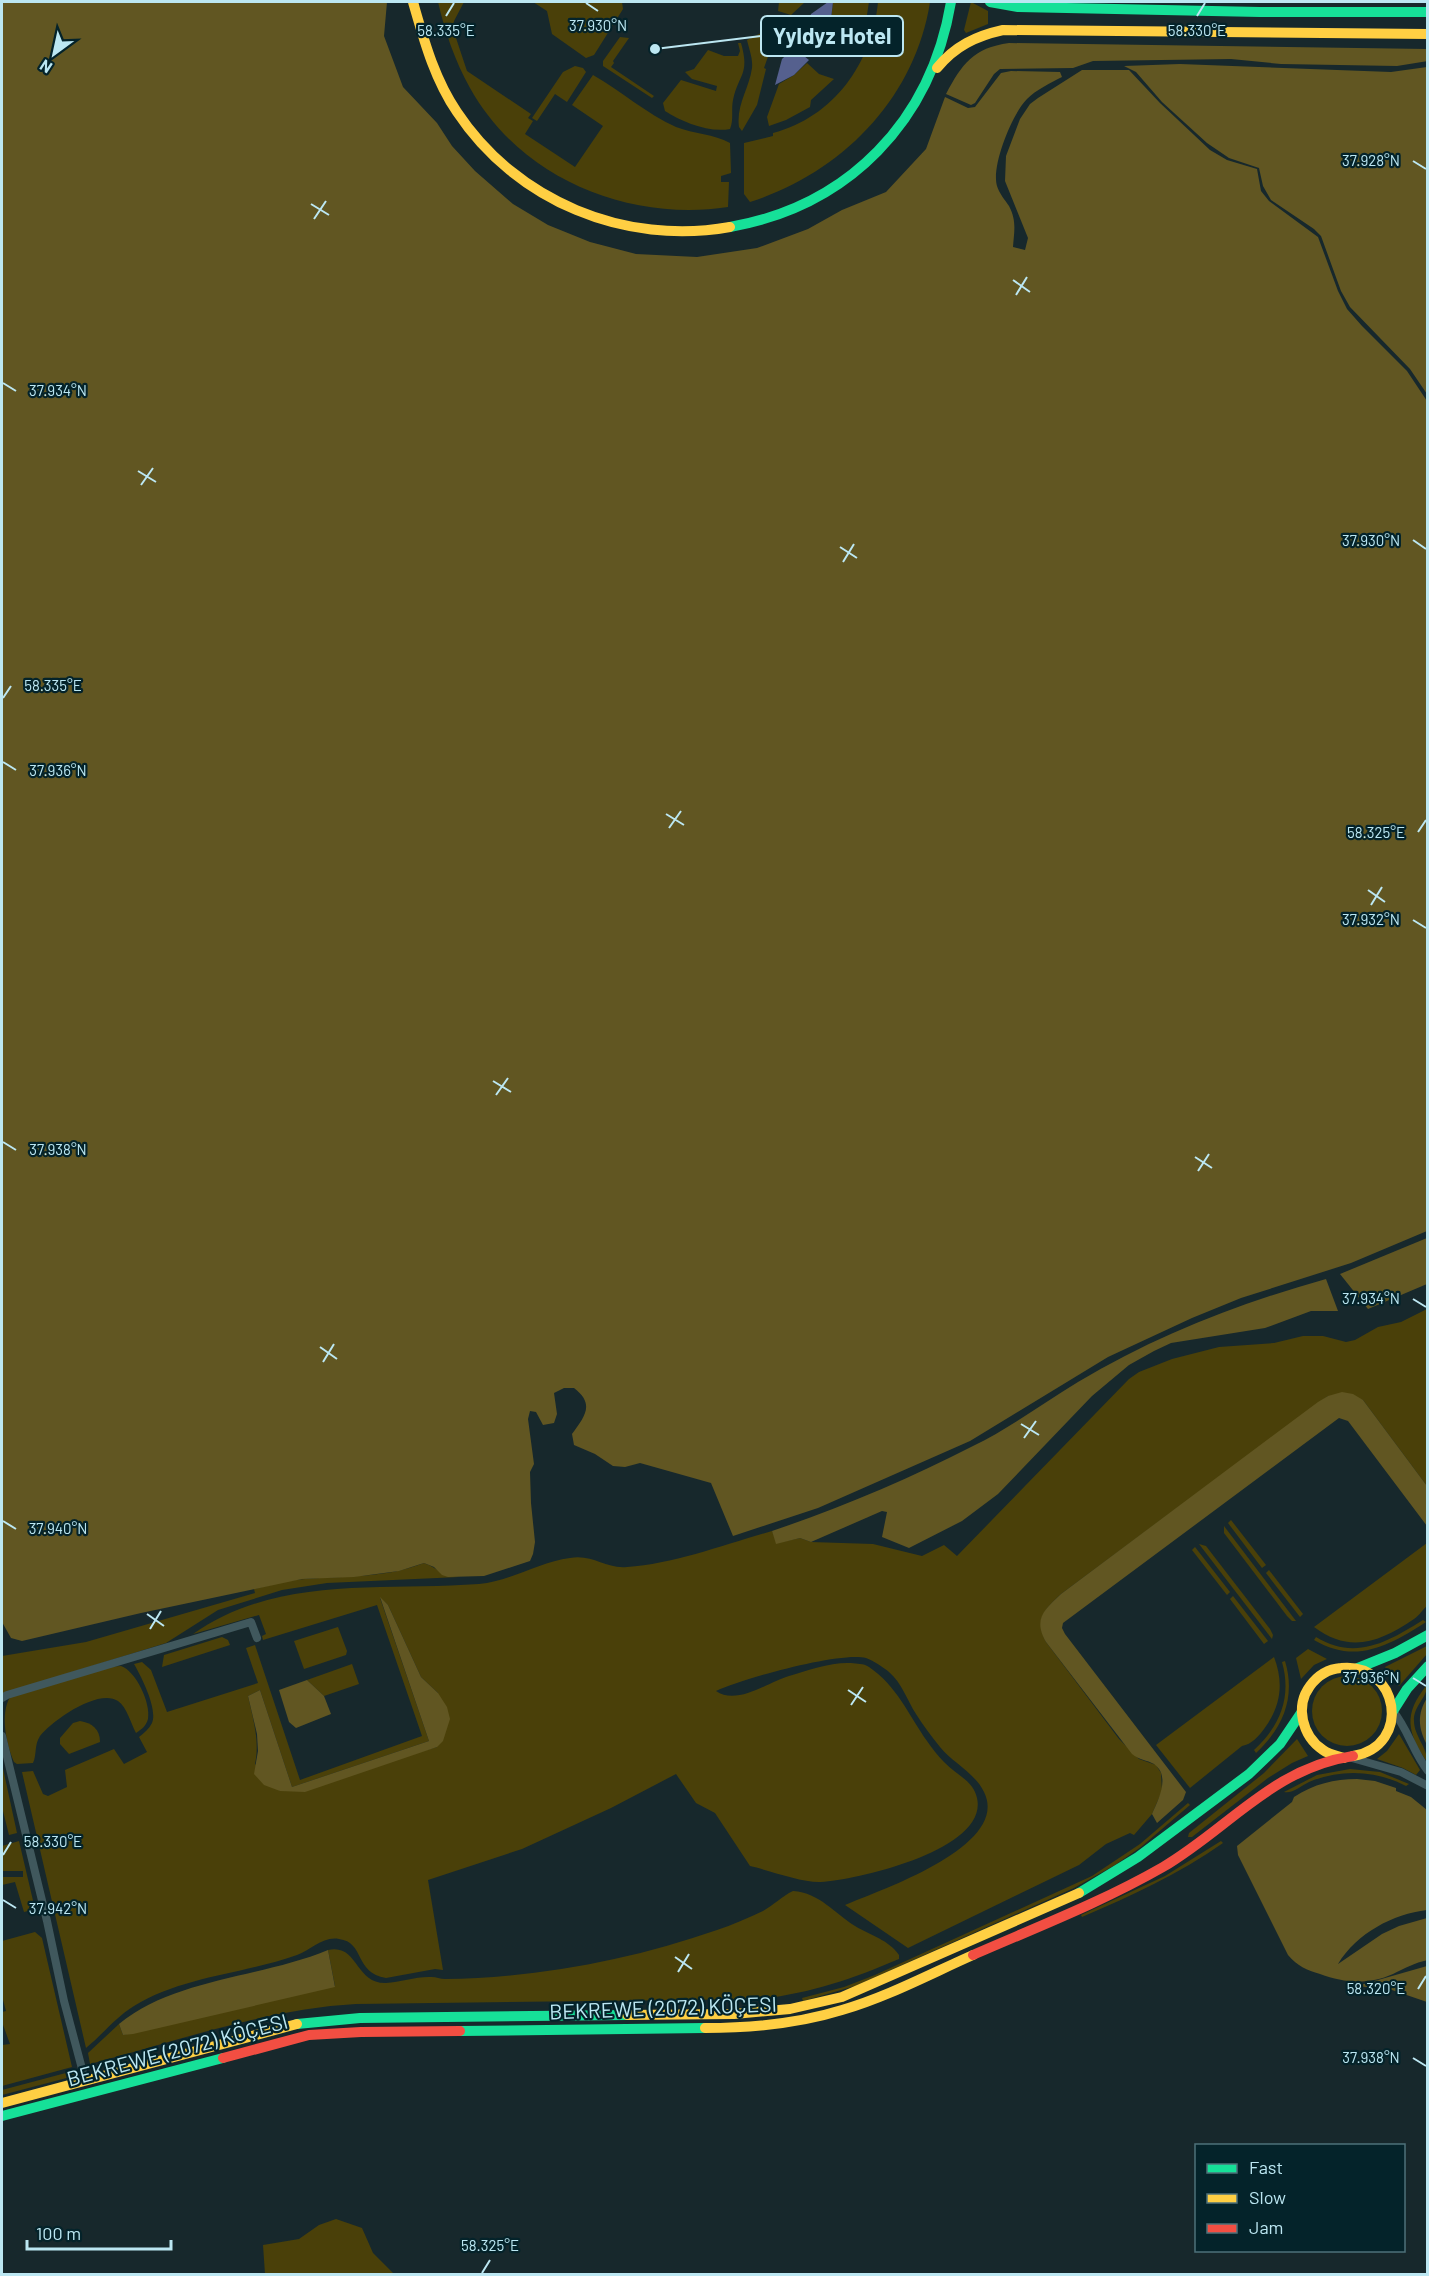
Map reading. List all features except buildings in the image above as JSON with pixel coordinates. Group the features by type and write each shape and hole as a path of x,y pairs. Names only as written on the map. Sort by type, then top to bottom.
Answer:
{"main road":[{"path":"413,2 423,45 442,89 468,129 501,164 539,193 582,215 605,223 652,232 700,234 740,228 770,220 814,200 854,174 878,152 903,122 942,61 956,47 977,36 1002,30 1428,34"},
{"path":"928,80 938,56 951,2"},
{"path":"990,2 1018,8 1428,12"},
{"name":"BEKREWE (2072) KÖÇESI","path":"2,2103 305,2022 360,2018 734,2014 790,2009 842,1997 1061,1902 1105,1878 1179,1828 1249,1774 1280,1744 1301,1713 1307,1689 1318,1676 1333,1668 1358,1668 1395,1653 1428,1635"},
{"name":"BEKREWE (2072) KÖÇESI","path":"2,2116 309,2035 361,2031 735,2028 793,2023 847,2010 1067,1914 1155,1870 1193,1847 1290,1776 1316,1764 1368,1753 1382,1742 1390,1728 1393,1711 1407,1689 1428,1666"},
{"path":"1358,1668 1380,1680 1389,1695 1393,1711"},
{"path":"1301,1713 1305,1730 1314,1744 1328,1754 1348,1758"}],"street":[{"path":"2,1698 18,1691 251,1622 257,1638"},
{"path":"1393,1711 1401,1721 1414,1752 1428,1771"},
{"path":"2,1736 64,2001 86,2080"},
{"path":"1348,1758 1401,1772 1428,1786"}],"shaded area":[{"path":"2,2 387,2 384,36 403,87 437,123 452,146 475,171 513,204 548,225 590,242 636,254 697,257 757,248 808,229 842,210 886,192 926,149 945,97 968,108 975,107 1001,73 1011,71 1060,72 1062,77 1039,90 1021,106 1009,128 1000,154 997,166 997,186 1013,217 1013,247 1025,250 1028,238 1005,181 1006,156 1020,119 1030,104 1082,70 1129,70 1210,150 1227,160 1257,169 1261,191 1269,201 1318,237 1347,309 1407,371 1427,401 1427,1231 1351,1263 1241,1298 1192,1318 1108,1357 970,1441 818,1508 733,1536 711,1483 640,1463 625,1467 613,1466 595,1454 574,1445 572,1434 584,1416 586,1405 584,1399 574,1388 564,1388 554,1393 557,1414 554,1423 543,1425 536,1412 530,1411 528,1419 534,1464 530,1472 535,1542 530,1561 484,1576 448,1577 424,1563 399,1571 354,1577 302,1579 22,1641 11,1638 2,1622"},
{"path":"438,2 464,2 454,21 453,29 467,71 531,114 528,118 533,121 525,134 575,167 603,126 572,105 593,75 665,122 730,143 731,173 721,176 721,182 729,182 728,207 690,210 653,207 616,200 580,187 547,169 517,147 491,120 470,88 451,46"},
{"path":"533,2 622,2 623,9 594,55 586,58 552,34 547,11"},
{"path":"779,2 805,2 791,15 778,11"},
{"path":"833,2 869,2 866,21 860,27 849,55 843,46 825,36 831,19"},
{"path":"878,2 930,2 922,37 908,70 890,100 868,128 843,152 814,172 783,189 750,202 744,194 744,143 773,136 773,133 795,125 831,101 846,84 868,46"},
{"path":"971,2 988,11 988,24 966,33 964,30"},
{"path":"763,32 771,39 768,46 771,48 764,68 766,69 757,105 742,131 739,127 739,111 752,68 747,40"},
{"path":"620,37 629,38 611,67 654,96 652,98 603,66 603,61"},
{"path":"738,43 741,43 744,68 735,91 730,129 696,126 665,111 663,103 681,80 716,91 717,86 692,79 685,72 694,69 708,50 724,56 738,56 740,51"},
{"path":"1009,43 1427,49 1428,61 1397,66 1281,64 1231,59 1093,61 1073,68 1000,69 994,74 975,103 971,105 946,94 963,66 977,53"},
{"path":"807,63 819,74 834,79 811,100 810,107 769,126 767,117 779,84 794,75"},
{"path":"1180,64 1391,72 1427,67 1427,394 1410,369 1350,307 1341,291 1321,236 1271,200 1263,186 1259,168 1229,158 1207,143 1162,102 1136,72 1124,66"},
{"path":"575,66 583,68 586,72 567,102 555,94 537,121 532,118 563,72"},
{"path":"1427,1238 1427,1284 1368,1309 1340,1274"},
{"path":"1326,1279 1338,1311 1311,1311 1265,1328 1171,1343 1129,1365 1092,1396 998,1494 962,1521 909,1548 882,1537 887,1512 882,1511 811,1542 800,1538 776,1544 772,1531 874,1492 949,1458 987,1439 1078,1382 1137,1350 1230,1310"},
{"path":"1427,1309 1427,1486 1363,1400 1328,1396 1061,1594 1043,1615 1041,1627 1046,1642 1119,1739 1139,1759 1156,1765 1161,1773 1162,1791 1152,1814 1134,1835 1130,1833 1106,1844 1079,1865 908,1948 845,1905 911,1877 961,1848 979,1830 987,1812 984,1792 975,1779 940,1747 916,1714 894,1676 887,1670 866,1658 853,1657 814,1662 768,1673 716,1691 733,1696 743,1694 789,1676 836,1664 858,1664 869,1667 895,1692 937,1755 968,1782 975,1792 977,1798 975,1816 963,1833 942,1847 917,1859 862,1875 814,1882 750,1866 715,1813 696,1803 676,1774 611,1808 522,1849 428,1880 443,1970 435,1969 386,1978 369,1970 357,1951 347,1941 328,1940 297,1955 193,1982 153,1996 127,2010 86,2048 22,1772 33,1771 43,1794 48,1796 67,1787 65,1770 114,1749 124,1764 147,1752 139,1737 152,1723 153,1710 141,1676 134,1664 142,1662 151,1670 167,1712 258,1683 246,1648 255,1645 300,1780 422,1736 377,1605 263,1640 262,1636 266,1634 259,1615 193,1634 225,1615 259,1602 331,1589 479,1584 502,1579 547,1563 578,1557 619,1567 645,1565 700,1553 772,1531 777,1543 800,1538 811,1542 873,1544 922,1556 944,1545 957,1556 1129,1379 1139,1372 1172,1359 1219,1347 1274,1343 1303,1336 1323,1336 1346,1342 1355,1340 1378,1327 1401,1322","holes":["380,1598 388,1605 421,1677 438,1693 437,1747 280,1791 255,1764 256,1738 248,1696 260,1690 292,1787 429,1741"]},
{"path":"1342,1392 1353,1394 1363,1400 1427,1486 1427,1526 1348,1421 1339,1418 1063,1623 1062,1628 1065,1634 1186,1792 1183,1800 1157,1823 1152,1814 1162,1788 1162,1775 1159,1769 1154,1764 1132,1754 1046,1642 1040,1627 1042,1615 1061,1594 1318,1402"},
{"path":"1231,1520 1266,1565 1262,1568 1228,1523"},
{"path":"1224,1526 1296,1621 1292,1621 1287,1616 1224,1533"},
{"path":"1427,1543 1427,1606 1416,1617 1389,1634 1365,1642 1340,1640 1314,1627"},
{"path":"1199,1544 1206,1546 1270,1629 1272,1639"},
{"path":"1195,1547 1230,1592 1227,1595 1192,1550"},
{"path":"424,1563 444,1574 459,1577 327,1583 282,1590 218,1610 166,1643 2,1694 2,1656 86,1642 255,1593 254,1589 280,1583 381,1574"},
{"path":"1269,1570 1303,1614 1300,1617 1266,1573"},
{"path":"1233,1596 1268,1641 1264,1644 1230,1599"},
{"path":"380,1597 388,1605 421,1677 438,1693 447,1707 450,1719 443,1741 437,1747 305,1792 280,1791 264,1785 254,1774 258,1751 257,1734 248,1696 260,1690 292,1787 429,1741"},
{"path":"1423,1620 1426,1622 1399,1638 1372,1649 1344,1651 1314,1640 1316,1637 1344,1648 1371,1646"},
{"path":"338,1627 347,1651 346,1655 304,1669 294,1641"},
{"path":"222,1637 228,1640 230,1645 162,1667 164,1655"},
{"path":"1427,1646 1427,1654 1399,1686 1385,1667"},
{"path":"1308,1649 1327,1659 1314,1665 1301,1679 1296,1658"},
{"path":"1274,1657 1280,1685 1277,1703 1270,1720 1254,1740 1242,1746 1190,1788 1156,1745"},
{"path":"1285,1661 1289,1687 1285,1711 1273,1733 1256,1753 1254,1750 1271,1731 1282,1710 1286,1687 1282,1662"},
{"path":"352,1664 359,1684 324,1696 307,1680"},
{"path":"121,1666 132,1674 145,1697 148,1719 142,1729 136,1733 126,1711 118,1701 109,1698 99,1699 76,1708 54,1722 38,1739 33,1763 17,1764 14,1762 5,1729 5,1712 10,1697 108,1667"},
{"path":"1347,1676 1360,1679 1372,1686 1379,1698 1382,1711 1379,1724 1372,1736 1360,1743 1347,1746 1334,1743 1322,1736 1315,1724 1312,1711 1315,1698 1322,1686 1334,1679"},
{"path":"307,1680 324,1696 331,1714 296,1728 289,1722 279,1690"},
{"path":"1427,1685 1414,1721 1427,1762 1415,1741 1410,1723 1414,1705"},
{"path":"1427,1698 1427,1745 1422,1733 1420,1715"},
{"path":"80,1721 95,1727 100,1742 69,1754 60,1744 60,1738 73,1723"},
{"path":"1399,1734 1420,1770 1416,1775 1377,1759 1387,1751"},
{"path":"1297,1739 1308,1756 1268,1778 1192,1837 1188,1837 1189,1833 1264,1773"},
{"path":"2,1764 17,1833 9,1835 2,1807"},
{"path":"1350,1769 1380,1772 1409,1784 1406,1786 1370,1774 1345,1773 1321,1778 1293,1791 1284,1792 1317,1775"},
{"path":"1357,1779 1375,1781 1396,1788 1396,1791 1411,1797 1427,1810 1427,1910 1401,1916 1377,1927 1355,1943 1338,1964 1382,1934 1399,1926 1427,1918 1428,1960 1384,1978 1356,1982 1311,1971 1291,1959 1238,1855 1237,1846 1302,1792 1324,1783"},
{"path":"1188,1803 1190,1805 1141,1847 1074,1888 855,1986 803,2001 802,1998 844,1987 875,1975 1092,1876 1140,1844"},
{"path":"19,1841 35,1909 24,1912 15,1882 2,1885 2,1877 23,1877 23,1871 2,1871 2,1846"},
{"path":"1221,1841 1223,1843 1172,1874 1137,1893 1082,1917 1081,1915 1165,1876"},
{"path":"793,1891 811,1895 855,1926 885,1942 895,1950 899,1959 830,1985 758,1999 356,2004 322,2007 222,2027 90,2064 88,2053 119,2024 123,2035 335,1986 328,1950 338,1949 345,1952 368,1977 376,1982 386,1983 426,1977 479,1978 548,1971 617,1958 684,1941 757,1914"},
{"path":"35,1932 42,1938 72,2067 2,2086 2,2045 10,2044 2,2022 2,2012 6,2011 2,1996 2,1941"},
{"path":"328,1950 335,1987 123,2035 119,2024 141,2009 166,1997"},
{"path":"1427,1966 1427,2002 1392,1990 1357,1986"},
{"path":"77,2070 78,2075 2,2095 2,2090"},
{"path":"336,2219 362,2228 373,2253 394,2274 265,2274 263,2245 299,2239 319,2225"}],"water":[{"path":"828,2 833,2 831,19 824,39 806,30 811,14"},
{"path":"794,48 809,60 794,75 775,85 782,59"}],"traffic: fast":[{"path":"730,227 773,216 812,200 847,178 878,151 904,120 925,84 941,45 951,2"},
{"path":"990,2 1018,7 1260,12 1428,12"},
{"path":"1358,1668 1395,1653 1428,1635"},
{"path":"1393,1711 1407,1689 1428,1666"},
{"path":"1079,1893 1138,1857 1249,1774 1280,1744 1301,1713"},
{"path":"297,2024 360,2018 627,2015"},
{"path":"460,2031 705,2028"},
{"path":"2,2116 223,2058"}],"traffic: slow":[{"path":"413,2 430,58 457,112 481,143 510,170 542,193 576,210 613,222 651,230 691,231 730,227"},
{"path":"937,68 967,43 1003,30 1428,34"},
{"path":"1344,1758 1327,1753 1316,1744 1306,1729 1302,1711 1305,1694 1313,1682 1324,1673 1341,1668 1361,1670 1376,1678 1386,1691 1391,1706 1391,1722 1385,1737 1372,1749 1353,1756"},
{"path":"627,2015 734,2014 790,2009 842,1997 1079,1893"},
{"path":"705,2028 774,2024 825,2015 875,1999 973,1955"},
{"path":"2,2103 297,2024"}],"traffic: jam":[{"path":"973,1955 1069,1914 1140,1880 1187,1852 1275,1786 1299,1773 1353,1756"},
{"path":"223,2058 309,2035 460,2031"}],"place":[{"name":"Yyldyz Hotel","path":"655,49"}]}
